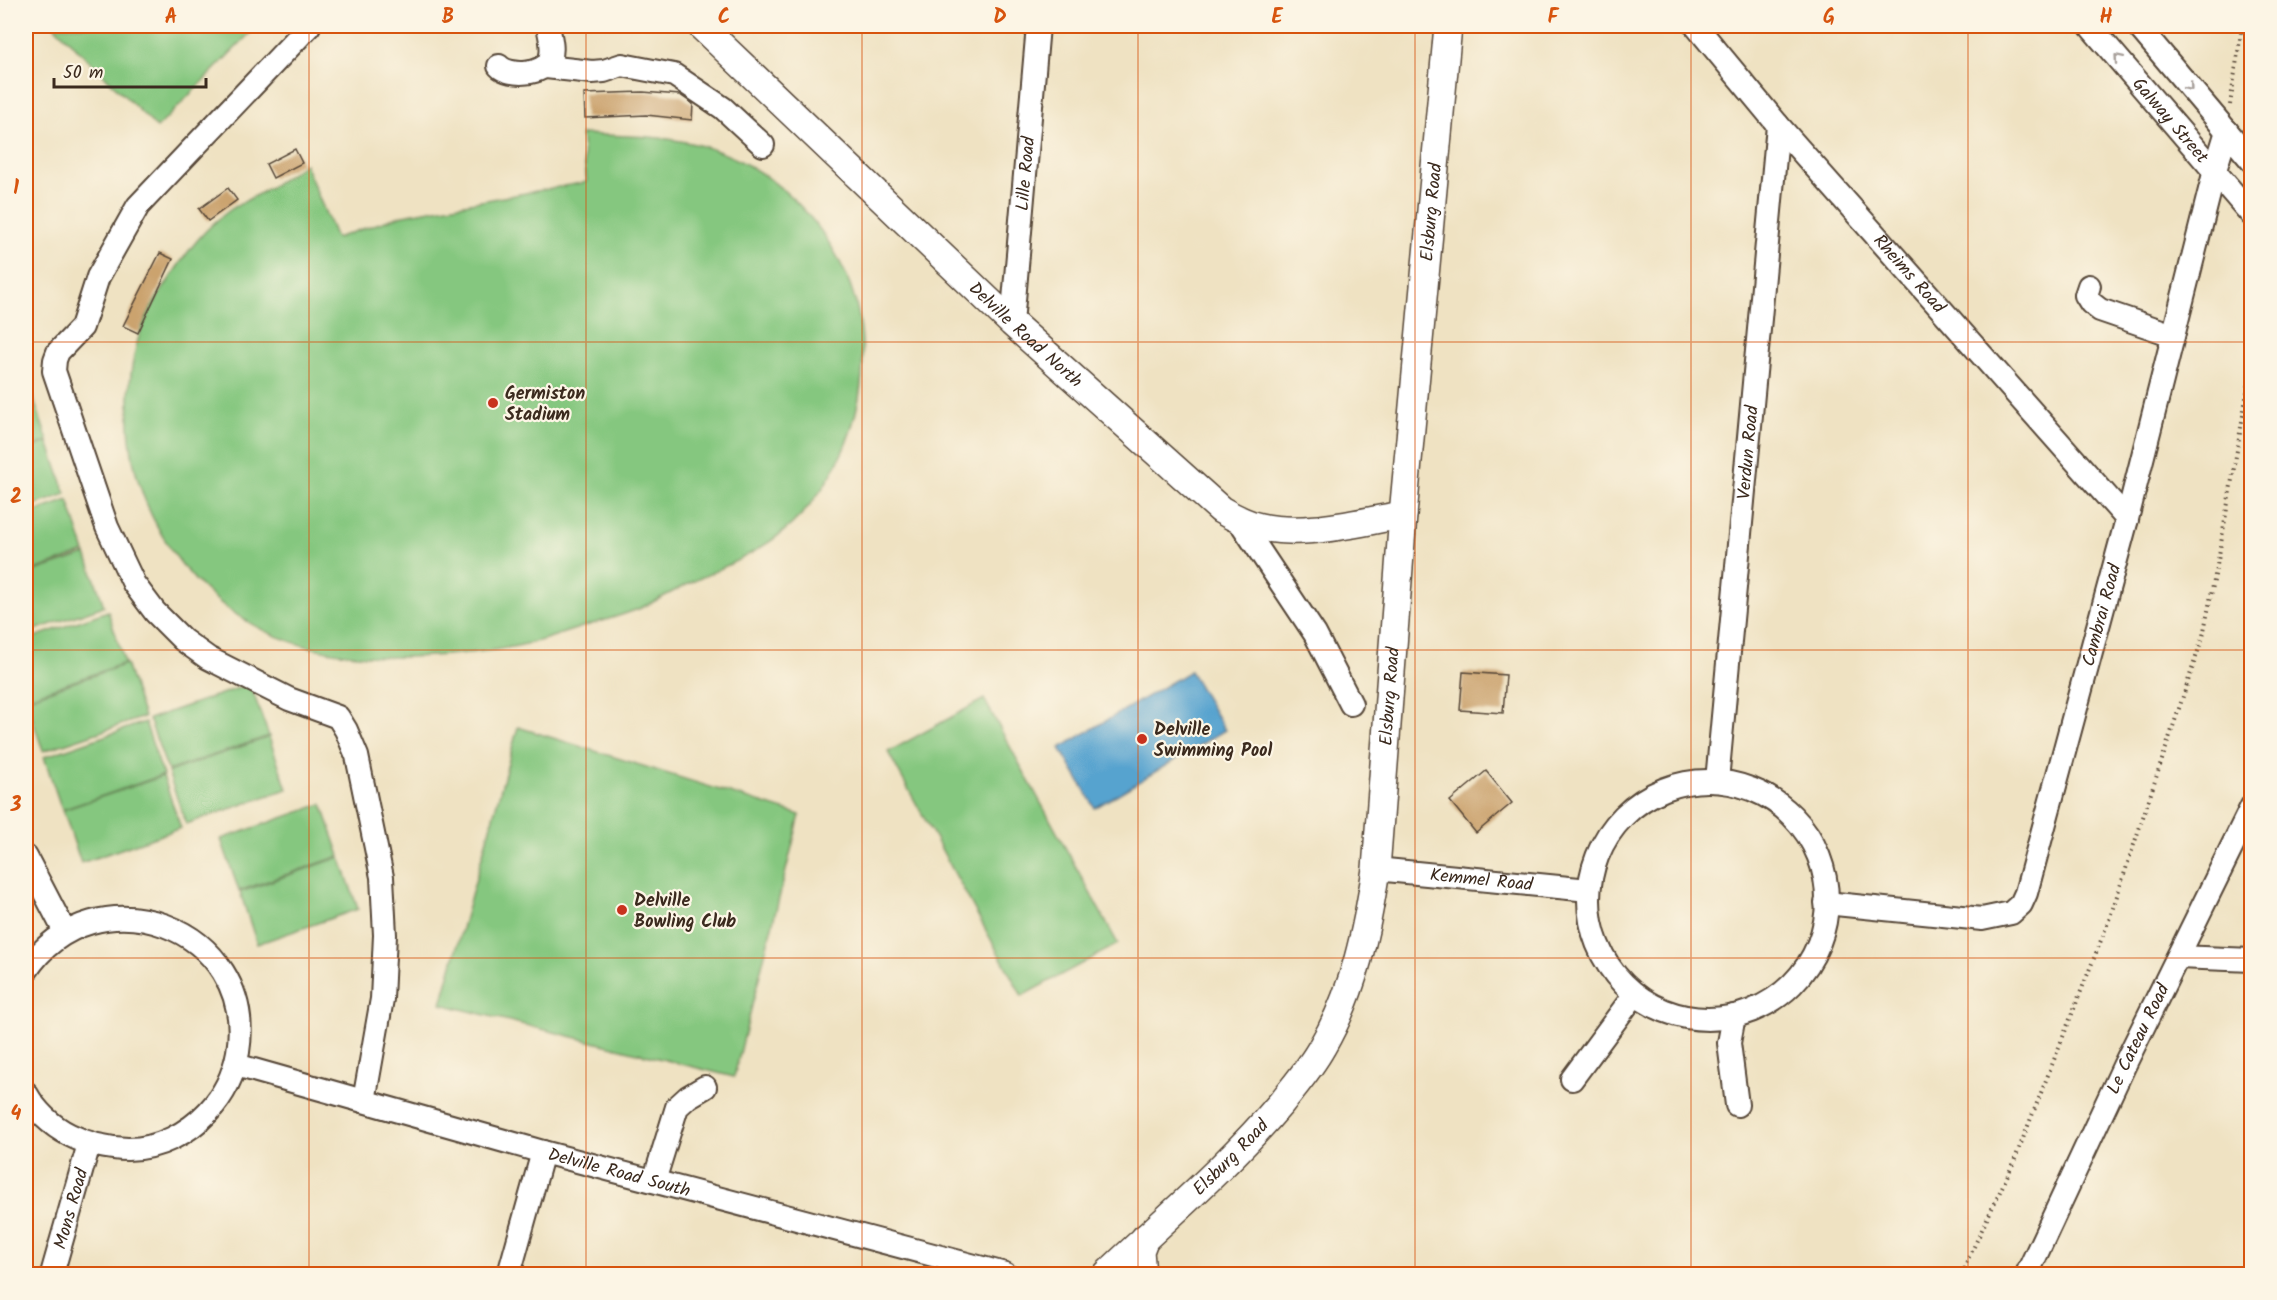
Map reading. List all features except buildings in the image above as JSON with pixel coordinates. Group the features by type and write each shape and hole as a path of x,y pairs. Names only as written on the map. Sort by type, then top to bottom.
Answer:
{"main road":[{"name":"Delville Road North","path":"701,26 1012,323 1221,510 1259,527 1298,530 1318,530 1403,515"},
{"name":"Elsburg Road","path":"1107,1275 1262,1126 1303,1076 1323,1046 1351,981 1370,908 1376,869 1403,515 1448,26"},
{"path":"1142,1275 1140,1251 1144,1238"}],"street":[{"path":"309,26 138,206 98,277 82,327 58,352 54,371 107,526 134,584 155,612 183,640 208,658 289,699 338,717 346,730 357,756 382,877 385,935 382,999 364,1101"},
{"path":"499,66 509,72 538,71 546,67 551,59 552,49 548,26"},
{"name":"Lille Road","path":"1012,323 1038,26"},
{"name":"Rheims Road","path":"1696,26 1778,125 2127,519"},
{"name":"Galway Street","path":"2090,26 2252,215"},
{"name":"Galway Street","path":"2138,26 2252,161"},
{"path":"546,67 592,72 622,65 674,75 723,108 763,145"},
{"name":"Verdun Road","path":"1717,781 1778,125"},
{"name":"Cambrai Road","path":"1826,903 1982,919 2011,913 2021,904 2029,882 2127,519 2215,170 2227,131"},
{"path":"2089,286 2086,296 2100,310 2173,335"},
{"path":"1239,520 1314,634 1351,704"},
{"path":"1695,781 1717,781 1739,785 1761,793 1780,805 1796,820 1819,859 1825,880 1826,903 1823,929 1814,954 1799,976 1781,994 1759,1008 1734,1016 1708,1019 1682,1016 1658,1008 1635,994 1616,976 1602,954 1593,930 1589,890 1596,857 1606,837 1619,819 1635,805 1654,793 1674,785 1695,781"},
{"name":"Le Cateau Road","path":"2027,1275 2124,1066 2252,806"},
{"path":"26,857 65,932"},
{"name":"Kemmel Road","path":"1376,869 1589,890"},
{"path":"26,971 42,950 65,932 86,923 108,918 131,917 164,925 195,941 218,966 234,997 239,1019 236,1065 227,1086 214,1106 198,1122 179,1136 158,1144 135,1149 112,1149 89,1144 66,1134 46,1119 26,1094"},
{"path":"2178,957 2252,960"},
{"path":"1572,1079 1635,994"},
{"path":"1734,1016 1730,1043 1737,1105"},
{"name":"Delville Road South","path":"236,1065 543,1152 1005,1275"},
{"path":"654,1181 677,1107 705,1087"},
{"name":"Mons Road","path":"52,1275 89,1144"},
{"path":"509,1275 543,1152"}],"path":[{"path":"2227,131 2242,26"},
{"path":"1961,1275 2013,1164 2109,920 2203,636 2252,363"}],"green space":[{"path":"54,26 257,26 157,128"},
{"name":"Germiston Stadium","path":"581,134 647,137 686,142 736,159 780,187 816,225 831,247 844,270 855,301 861,333 862,366 859,398 851,431 822,490 801,515 777,537 735,562 635,610 544,639 502,649 420,657 346,654 292,642 266,632 219,602 183,566 161,534 144,497 130,440 129,392 137,342 154,302 191,248 213,224 230,210 305,164 336,238 403,215 587,182"},
{"path":"30,389 48,441 26,449 26,390"},
{"path":"48,442 66,494 26,508 26,450"},
{"path":"68,500 85,552 26,573 26,515"},
{"path":"86,554 104,606 26,633 26,574"},
{"path":"108,611 125,663 26,698 26,640"},
{"path":"126,664 144,717 43,751 26,699"},
{"path":"250,684 269,736 168,771 149,719"},
{"path":"984,699 1118,944 1022,996 888,752"},
{"path":"145,722 163,775 62,810 44,757"},
{"name":"Delville Bowling Club","path":"518,727 800,815 734,1077 441,1004"},
{"path":"269,737 287,789 186,824 168,772"},
{"path":"163,776 181,828 81,863 63,810"},
{"path":"322,804 340,856 239,891 221,839"},
{"path":"340,857 358,909 257,944 240,892"}],"water":[{"name":"Delville Swimming Pool","path":"1190,671 1225,730 1095,808 1060,748"}],"place":[{"name":"Germiston Stadium","path":"493,403"},
{"name":"Delville Swimming Pool","path":"1142,739"},
{"name":"Delville Bowling Club","path":"622,910"}]}
